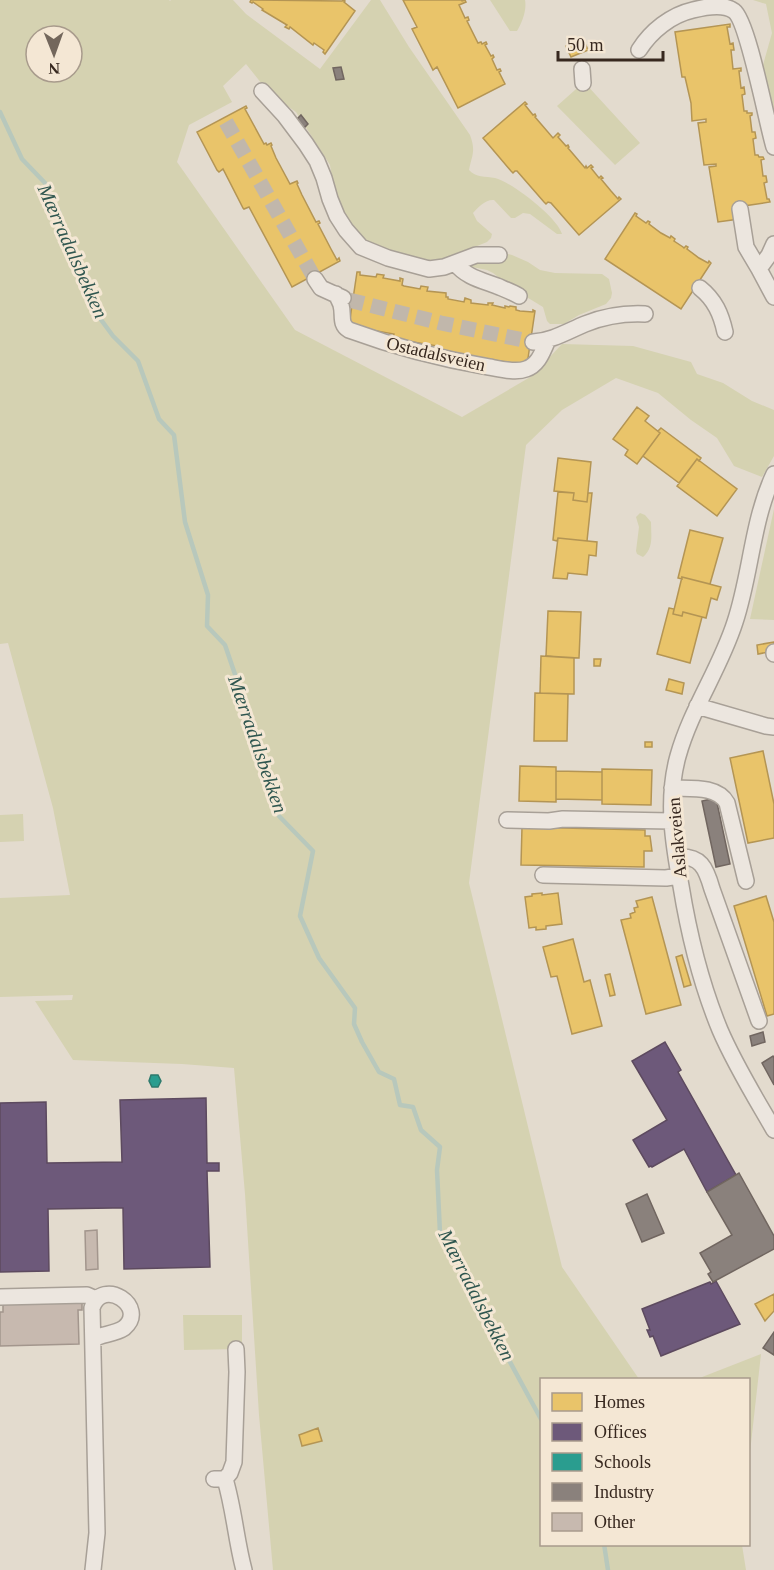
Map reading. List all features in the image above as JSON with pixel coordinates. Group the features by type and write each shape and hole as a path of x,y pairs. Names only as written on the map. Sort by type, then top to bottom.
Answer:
{"street":[{"path":"639,50 650,36 675,16 713,6 731,9 743,26 750,48 774,147"},
{"path":"262,91 285,116 317,161 337,216 361,247 388,258 429,269 444,267 476,255 499,255"},
{"path":"740,209 746,247 774,297"},
{"path":"759,269 774,244"},
{"path":"455,263 472,277 519,296"},
{"name":"Ostadalsveien","path":"315,279 321,288 342,297 343,324 350,330 408,350 458,362 510,370 526,370 537,362 540,341 606,317 628,313 645,314"},
{"path":"700,288 717,307 725,332"},
{"name":"Aslakveien","path":"774,474 763,500 735,624 685,733 677,757 672,788 671,821 679,876 696,957 715,1018 736,1063 774,1130"},
{"path":"697,706 774,727"},
{"path":"672,788 706,790 724,798 746,880"},
{"path":"507,820 671,821"},
{"path":"676,857 694,858 707,872 759,1021"},
{"path":"543,875 666,878 679,876"},
{"path":"93,1339 127,1325 130,1316 128,1305 120,1296 108,1294 96,1299 92,1308 93,1339 100,1482 100,1517 93,1570"},
{"path":"0,1297 87,1295 96,1299"},
{"path":"236,1349 234,1462 230,1473 219,1479 233,1512 244,1570"}],"shaded area":[{"path":"0,0 233,0 246,14 320,69 371,0 380,0 409,47 470,135 473,149 469,170 478,176 503,181 523,193 544,210 562,234 557,234 530,214 523,213 511,218 494,200 491,200 482,204 473,213 477,221 492,234 491,238 487,242 445,259 427,264 365,242 342,213 335,196 330,165 296,112 270,94 246,64 223,86 232,102 189,125 177,162 295,330 462,417 532,376 562,344 633,346 691,362 697,374 723,383 752,401 774,410 774,456 762,477 734,466 717,438 658,393 616,378 562,410 526,445 469,883 562,1267 638,1378 540,1378 540,1546 742,1546 746,1570 273,1570 259,1415 245,1194 234,1068 73,1060 35,1001 72,1000 73,995 0,997 0,898 70,895 53,808 8,643 0,644"},
{"path":"490,0 525,0 524,16 517,31 510,31"},
{"path":"753,0 774,0 774,128 761,72 772,33 766,4"},
{"path":"584,82 640,143 615,165 557,106"},
{"path":"504,253 528,262 540,270 555,273 602,274 609,279 611,298 606,304 564,324 550,324 543,307 493,273 467,266"},
{"path":"774,509 774,620 750,619"},
{"path":"640,513 651,522 649,550 643,557 636,551 639,527 636,517"},
{"path":"23,814 24,841 0,842 0,815"},
{"path":"183,1315 242,1315 242,1349 184,1350"},
{"path":"761,1354 750,1452 750,1378 700,1378"}],"building: Homes":[{"path":"251,0 344,0 355,11 325,54 324,50 314,43 313,45 290,27 289,29 285,27 287,25 250,2"},
{"path":"403,0 465,0 466,2 459,5 465,18 468,17 467,21 478,43 486,42 485,45 491,56 493,55 492,59 497,70 500,69 499,72 505,84 458,108 437,67 433,70 412,29 417,27"},
{"path":"730,24 730,27 727,27 730,44 733,43 734,50 731,50 733,69 741,68 739,71 741,88 744,87 745,94 742,95 744,111 752,113 750,116 752,132 755,132 756,138 753,139 755,155 764,159 761,160 763,176 766,176 767,182 764,183 767,199 770,202 737,207 739,219 718,222 709,167 716,166 716,164 704,165 698,123 706,122 706,119 692,121 691,103 685,77 682,77 675,32"},
{"path":"583,38 588,50 571,57 566,46"},
{"path":"525,102 527,104 525,105 533,115 535,114 553,138 558,133 560,135 558,137 566,146 568,145 585,168 591,165 599,178 601,176 611,191 618,199 619,197 621,199 579,235 551,203 544,202 517,171 513,173 511,171 483,138"},
{"path":"246,106 245,109 264,144 271,143 290,184 297,181 316,222 319,221 318,224 331,249 340,261 292,287 249,207 243,208 223,169 219,172 217,170 197,132"},
{"path":"635,213 646,223 650,222 649,224 661,233 670,238 671,236 684,248 688,247 687,249 699,258 711,263 681,309 605,259"},
{"path":"357,272 360,272 360,275 376,277 377,274 384,275 383,278 400,281 400,278 403,279 402,285 404,286 420,289 421,286 428,287 427,291 446,293 448,299 464,302 465,298 471,300 471,303 488,305 488,303 493,303 492,305 505,308 505,306 516,307 516,310 520,311 535,311 527,365 437,350 438,346 395,339 394,334 349,326"},
{"path":"637,407 649,416 645,421 660,433 637,464 625,455 628,450 613,439"},
{"path":"661,428 701,458 699,461 697,459 679,483 643,456 660,433 658,431"},
{"path":"558,458 591,462 587,502 573,500 574,493 554,491"},
{"path":"697,459 737,489 717,516 677,486"},
{"path":"558,492 574,493 573,500 587,502 588,493 592,493 587,541 558,538 557,541 553,540"},
{"path":"690,530 723,538 710,584 678,578"},
{"path":"558,538 597,542 596,556 589,555 587,575 568,573 567,579 553,578"},
{"path":"682,577 721,587 717,600 711,598 706,618 683,612 682,616 673,614"},
{"path":"669,608 674,609 673,614 682,616 683,612 702,617 690,663 657,654"},
{"path":"548,611 581,612 579,658 546,656"},
{"path":"774,642 774,651 758,654 757,645"},
{"path":"541,656 574,658 574,694 540,693"},
{"path":"594,659 601,659 600,666 594,666"},
{"path":"669,679 684,683 682,694 666,690"},
{"path":"535,693 568,694 567,741 534,741"},
{"path":"645,742 652,742 652,747 645,747"},
{"path":"763,751 774,804 774,838 748,843 730,758"},
{"path":"520,766 556,767 556,802 519,801"},
{"path":"602,769 652,770 651,805 602,804"},
{"path":"556,771 602,772 602,800 556,799"},
{"path":"522,827 645,830 645,836 650,836 652,851 644,851 644,867 521,865"},
{"path":"542,893 542,895 558,893 562,924 536,930 536,927 529,928 525,897"},
{"path":"766,896 774,922 774,1014 767,1016 734,906"},
{"path":"652,897 681,1005 646,1014 621,920 631,918 630,914 635,912 634,908 638,907 636,901"},
{"path":"573,939 584,982 590,980 602,1026 572,1034 557,976 551,977 543,947"},
{"path":"682,955 691,985 684,987 676,957"},
{"path":"610,974 615,995 610,996 605,975"},
{"path":"774,1294 774,1311 765,1321 755,1304"},
{"path":"318,1428 322,1441 302,1446 299,1435"}],"building: Offices":[{"path":"665,1042 681,1070 678,1072 736,1175 707,1192 684,1149 649,1167 633,1140 667,1120 632,1061"},
{"path":"206,1098 207,1163 219,1163 219,1171 207,1171 210,1267 124,1269 123,1208 48,1209 49,1271 0,1272 0,1103 46,1102 47,1163 122,1162 120,1100"},
{"path":"716,1281 740,1324 661,1356 653,1336 650,1337 647,1330 650,1330 642,1309"}],"building: Schools":[{"path":"151,1075 158,1075 161,1081 158,1087 152,1087 149,1081"}],"building: Industry":[{"path":"341,67 344,79 336,80 333,68"},
{"path":"301,115 308,124 303,129 296,120"},
{"path":"716,798 730,864 716,867 702,801"},
{"path":"763,1032 765,1042 752,1046 750,1036"},
{"path":"773,1056 774,1058 774,1085 762,1063"},
{"path":"739,1173 774,1236 774,1249 713,1282 708,1274 711,1272 700,1253 732,1235 707,1192"},
{"path":"647,1194 664,1233 642,1242 626,1204"},
{"path":"774,1332 774,1355 763,1348"}],"building: Other":[{"path":"97,1230 98,1269 86,1270 85,1231"},
{"path":"82,1301 82,1310 78,1310 79,1344 0,1346 0,1312 3,1312 3,1303"}],"waterway":[{"name":"Mærradalsbekken","path":"0,112 22,159 45,183 59,212 64,240 86,276 99,317 113,336 138,361 159,419 174,435 185,522 208,595 207,626 225,645 265,762 268,785 279,816 313,851 300,916 319,958 355,1008 354,1024 379,1072 394,1079 400,1105 413,1107 421,1130 440,1147 437,1170 440,1233 540,1417"},
{"name":"Mærradalsbekken","path":"604,1546 608,1570"}],"tunnel":[{"path":"226,122 315,279"},
{"path":"349,300 441,323 533,342"}]}
